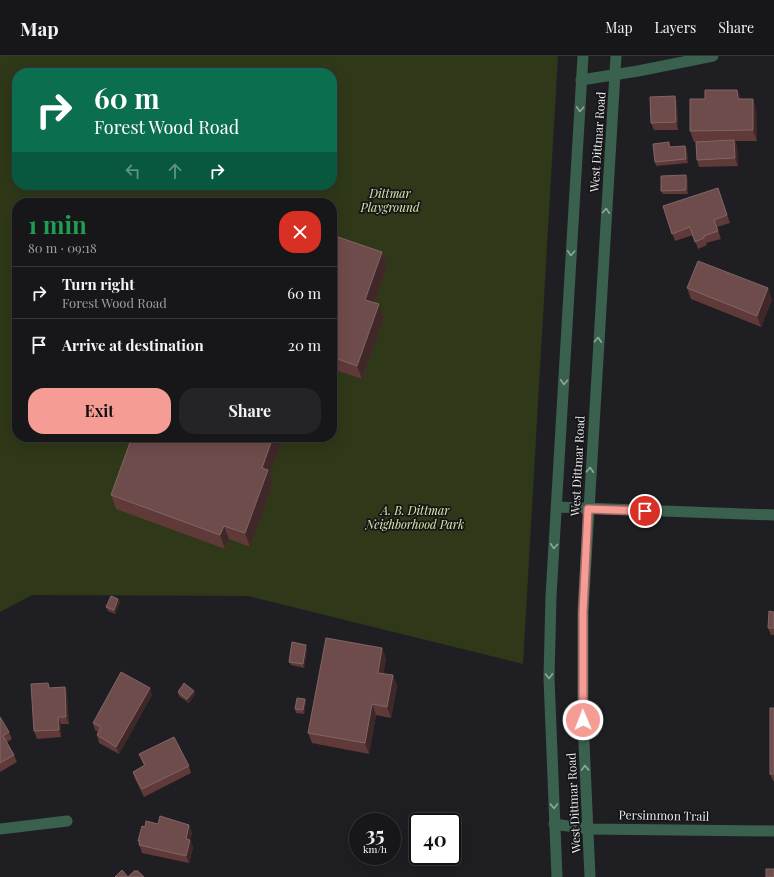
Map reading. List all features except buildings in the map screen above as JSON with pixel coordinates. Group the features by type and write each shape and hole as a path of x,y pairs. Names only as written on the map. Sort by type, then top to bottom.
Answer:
{"street":[{"name":"West Dittmar Road","path":"557,877 549,650 583,56"},
{"name":"West Dittmar Road","path":"590,877 582,672 583,612 616,56"},
{"path":"581,80 713,56"},
{"path":"557,507 774,515"},
{"path":"0,829 67,821"},
{"name":"Persimmon Trail","path":"554,824 588,828 774,831"}],"green space":[{"name":"A. B. Dittmar Neighborhood Park","path":"0,56 558,56 523,664 248,596 32,595 0,612"}],"route":[{"path":"583,720 583,612 588,509 645,511"}],"park label":[{"name":"Dittmar Playground","path":"390,201"}]}
